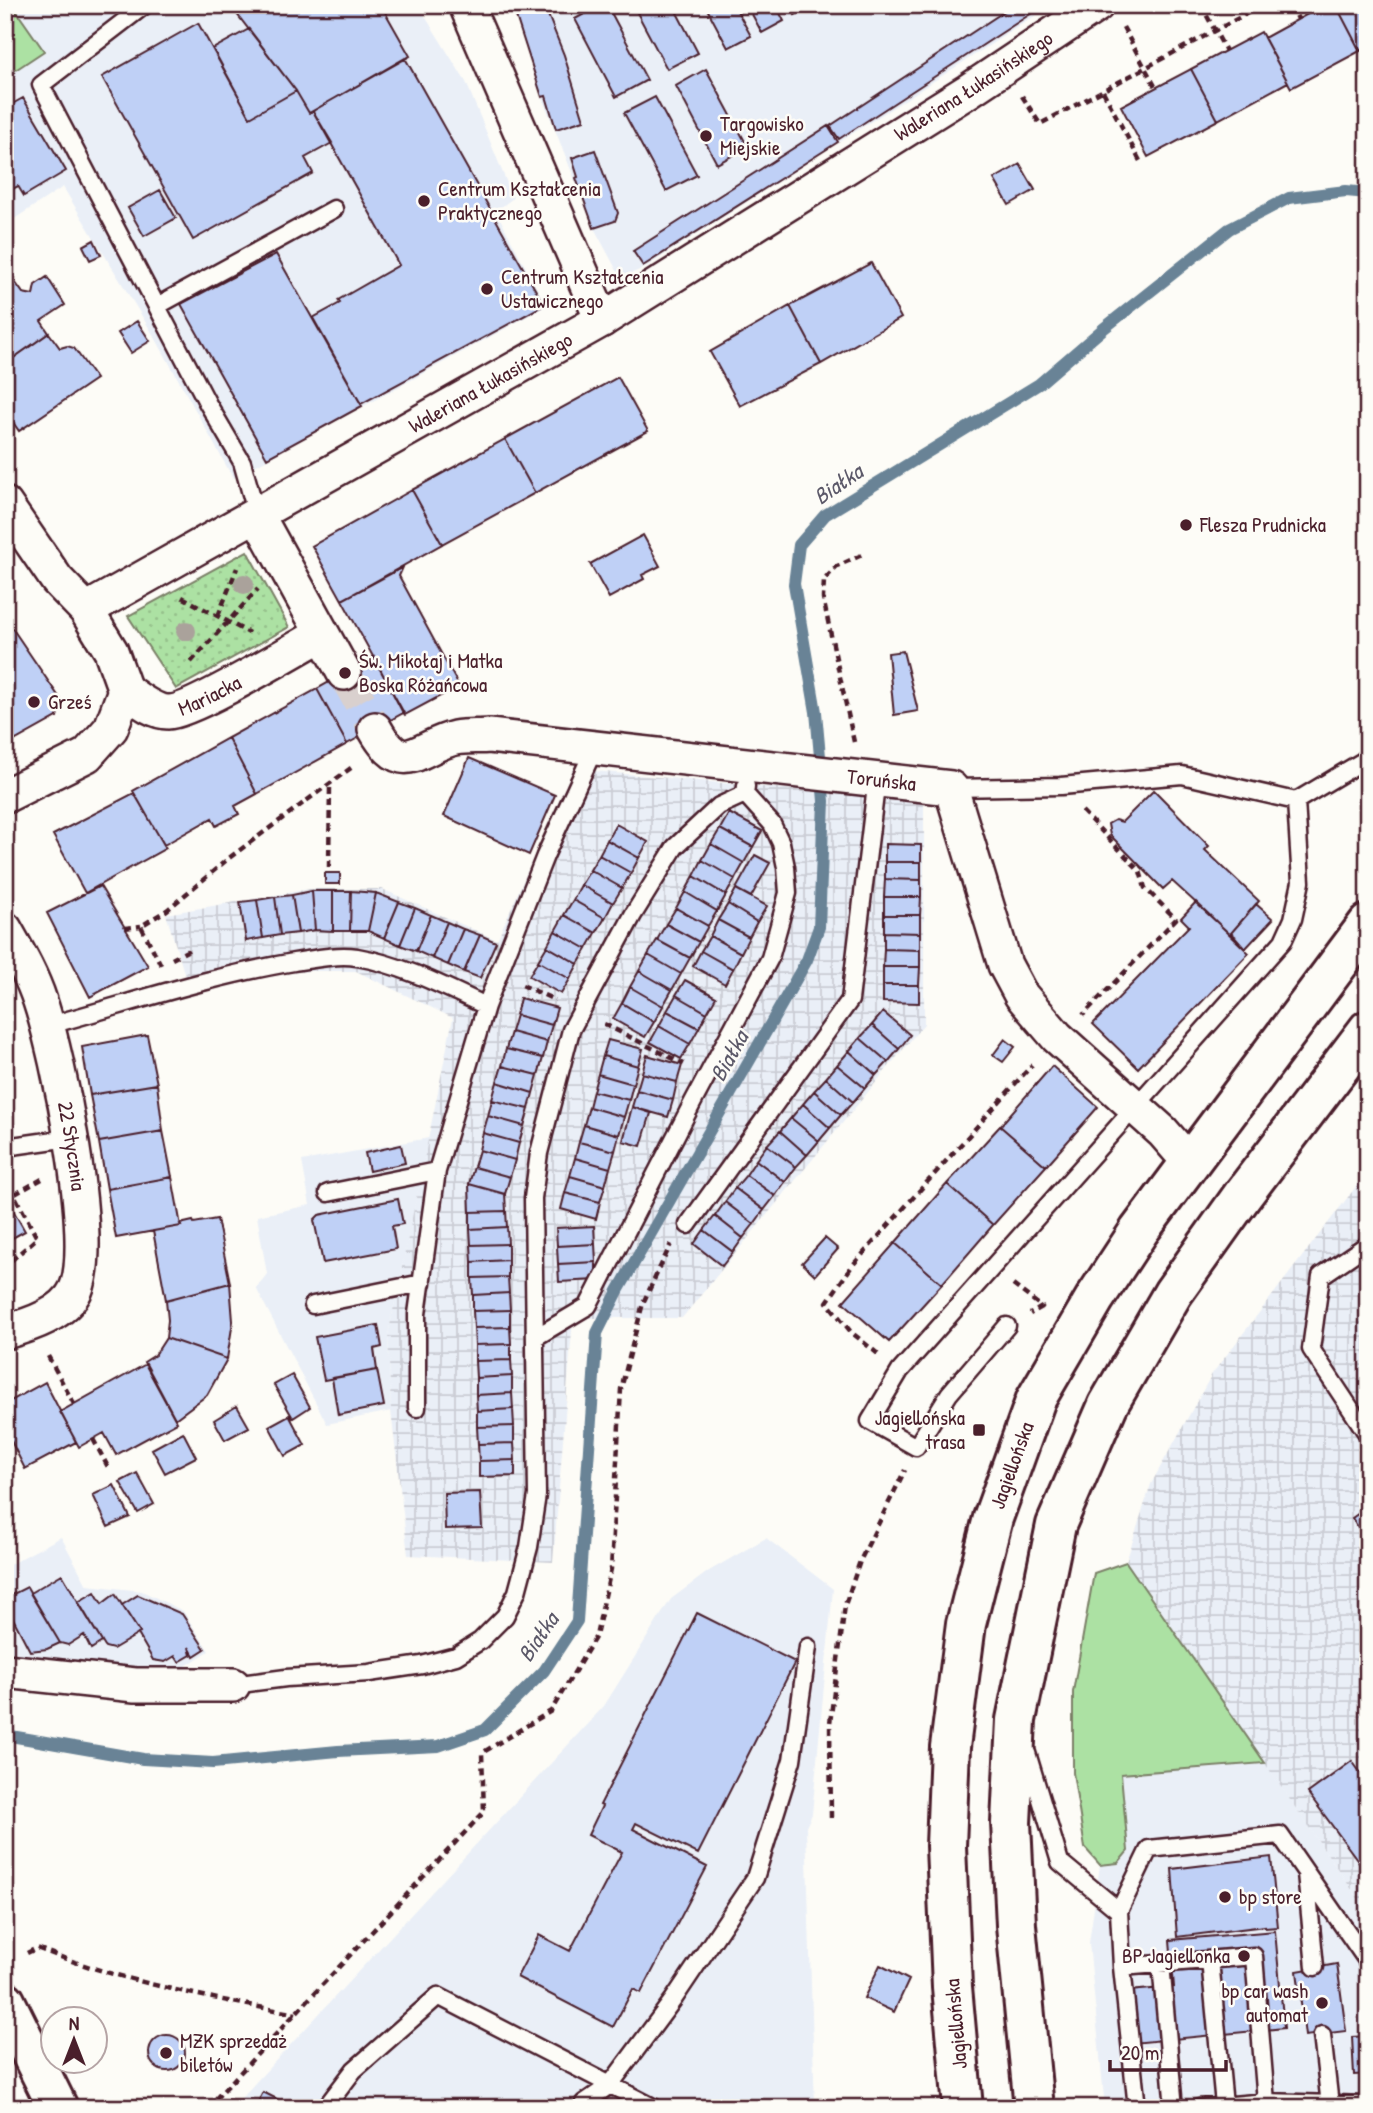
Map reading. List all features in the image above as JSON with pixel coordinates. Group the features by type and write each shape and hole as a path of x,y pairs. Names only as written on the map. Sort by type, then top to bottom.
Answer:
{"main road":[{"name":"Jagiellońska","path":"962,2108 952,1987 946,1846 950,1747 966,1623 993,1518 1036,1399 1102,1287 1139,1231 1368,924"},
{"path":"1034,2108 1015,1913 1011,1823 1016,1720 1056,1525 1108,1405 1173,1293 1242,1196 1368,1030"},
{"path":"5,2001 58,2108"}],"street":[{"path":"466,5 602,320"},
{"name":"Waleriana Łukasińskiego","path":"86,610 602,320 1004,68 1097,5"},
{"path":"5,504 57,580 86,610 111,651 125,690 111,728 87,755 5,796"},
{"path":"257,515 344,673"},
{"name":"Mariacka","path":"125,690 150,707 169,713 193,704 322,634"},
{"name":"Toruńska","path":"379,736 388,750 401,756 413,757 454,738 489,736 595,747 746,780 788,770 951,788"},
{"path":"951,788 1005,965 1021,995 1057,1037 1163,1132 1190,1163"},
{"name":"22 Stycznia","path":"5,929 40,999 64,1102 82,1218 83,1265 75,1291 62,1307 18,1328"},
{"path":"5,1671 135,1685 233,1685"}],"lane":[{"path":"145,5 41,85 208,404 242,462 257,515"},
{"path":"157,306 334,209"},
{"path":"417,1408 417,1314 437,1171 486,1006 545,856 595,747"},
{"path":"951,788 1061,786 1182,775 1296,801 1368,758"},
{"path":"688,1225 850,1000 868,777"},
{"path":"233,1685 286,1678 369,1673 422,1665 457,1656 480,1641 505,1616 517,1592 529,1547 537,1495 534,1198 539,1153 571,1030 633,915 675,847 691,829 746,780 781,843 786,867 788,893 770,958 588,1306 536,1337"},
{"path":"1007,1326 949,1394 916,1447 870,1421 900,1371 1283,941 1293,919 1301,882 1296,801"},
{"path":"46,1026 263,967 323,958 355,957 388,965 420,975 486,1006"},
{"path":"5,1147 69,1138"},
{"path":"328,1193 437,1171"},
{"path":"1368,1244 1321,1276 1311,1349 1368,1435"},
{"path":"313,1305 422,1283"},
{"path":"581,2108 610,2085 673,2000 755,1878 792,1760 808,1647"},
{"path":"1016,1720 1060,1862 1119,1911"},
{"path":"1137,2108 1122,1967 1119,1911 1149,1849 1280,1835 1368,1962"},
{"path":"1306,1871 1315,1967"},
{"path":"1122,1967 1254,1956 1266,2102"},
{"path":"1210,1960 1224,2105"},
{"path":"1161,1964 1174,2108"},
{"path":"325,2108 354,2070 438,1996 655,2108"},
{"path":"1322,2035 1330,2105"},
{"path":"1199,2108 1266,2102 1368,2105"}],"path":[{"path":"1201,5 1226,51"},
{"path":"1004,68 1040,124 1263,5"},
{"path":"1291,5 1298,19"},
{"path":"1122,26 1156,88"},
{"path":"1103,91 1140,161"},
{"path":"862,555 836,566 824,580 823,598 850,729 868,777"},
{"path":"191,663 282,563"},
{"path":"144,577 286,653"},
{"path":"125,928 141,926 167,910 229,858 330,784 379,736"},
{"path":"329,867 330,784"},
{"path":"900,1371 850,1332 827,1302 852,1266 1057,1037 1097,1003 1176,919 1144,888 1140,871 1085,815 1061,786"},
{"path":"141,926 163,965 152,971"},
{"path":"513,982 707,1075"},
{"path":"5,1177 37,1238 5,1266"},
{"path":"15,1194 43,1178"},
{"path":"207,2108 484,1812 482,1753 551,1711 596,1636 611,1569 621,1389 643,1303 672,1242 688,1225"},
{"path":"18,1328 74,1404"},
{"path":"93,1439 108,1467"},
{"path":"831,1818 830,1723 845,1605 860,1561 916,1447"},
{"path":"27,1953 37,1948 70,1962 146,1985 296,2014"}],"shaded area":[{"path":"5,5 418,5 466,82 513,198 496,211 546,306 233,478 157,341 63,187 5,225"},
{"name":"Targowisko Miejskie","path":"514,5 1052,5 644,268 621,278 594,228 542,97"},
{"path":"573,769 924,802 924,1024 682,1318 573,1318 553,1562 408,1555 391,1411 388,1335 453,1018 356,971 309,971 261,976 191,995 166,914 310,889 382,889 497,940"},
{"path":"429,1138 388,1335 391,1411 327,1424 256,1288 267,1274 257,1216 310,1205 302,1161"},
{"path":"1368,1171 1368,1913 1126,1562 1151,1484 1212,1374"},
{"path":"61,1537 87,1585 142,1591 183,1611 209,1651 181,1669 5,1660 5,1567"},
{"path":"766,1538 833,1589 812,1814 806,1827 815,2108 232,2108 604,1706 671,1599 709,1571"},
{"path":"1265,1763 1368,1913 1368,2108 1105,2108 1089,1943 1100,1865 1118,1863 1128,1851 1121,1774"}],"green space":[{"path":"5,5 12,5 44,51 5,77"},
{"path":"247,551 289,627 176,689 128,616"},
{"path":"1126,1562 1265,1763 1121,1774 1128,1851 1118,1863 1100,1865 1085,1848 1073,1773 1073,1692 1094,1573"}],"building":[{"path":"230,5 381,5 410,56 309,113 296,91"},
{"path":"532,5 544,5 564,55 584,120 556,129 546,96 542,97 515,13"},
{"path":"601,5 607,5 647,80 616,97 575,19"},
{"path":"633,5 673,5 698,53 667,69"},
{"path":"705,5 734,5 751,36 728,48"},
{"path":"747,5 776,5 784,21 762,33"},
{"path":"790,5 813,5 795,15"},
{"path":"1014,5 1028,5 1032,13 839,139 830,126"},
{"path":"1324,5 1336,5 1360,51 1291,88 1264,38"},
{"path":"1336,5 1368,5 1368,47 1360,51"},
{"path":"198,23 250,117 296,91 309,113 313,111 332,143 305,158 313,173 193,240 102,77"},
{"path":"249,29 296,91 250,117 213,49"},
{"path":"1261,32 1288,82 1218,120 1191,69"},
{"name":"Centrum Kształcenia Praktycznego","path":"405,58 544,305 361,404 313,318 340,303 338,300 399,265 313,111"},
{"path":"706,69 748,147 717,164 676,86"},
{"path":"1191,69 1218,120 1148,157 1121,106"},
{"path":"655,97 697,175 666,191 624,113"},
{"path":"23,98 66,171 24,196 18,186 5,193 5,108"},
{"path":"828,126 838,142 643,266 633,251"},
{"path":"595,150 618,213 615,221 594,228 576,178 578,177 572,158"},
{"path":"1020,164 1035,190 1009,205 994,179"},
{"path":"160,190 176,218 144,236 128,208"},
{"path":"94,240 101,255 90,260 83,246"},
{"path":"276,254 362,406 267,458 181,304"},
{"path":"871,263 901,318 821,364 790,306"},
{"path":"5,268 23,293 33,295 35,285 47,277 65,305 41,321 49,333 5,364"},
{"path":"790,306 821,364 740,406 710,352"},
{"path":"137,321 150,341 131,353 118,333"},
{"path":"49,333 60,348 74,348 96,379 19,431 5,411 5,364"},
{"path":"618,377 648,431 535,493 505,439"},
{"path":"505,439 535,493 442,544 412,490"},
{"path":"412,490 442,544 342,600 312,546"},
{"path":"643,535 660,566 642,575 644,579 609,598 590,564"},
{"path":"403,567 399,576 459,686 405,715 342,600"},
{"path":"8,622 61,700 57,717 5,746 5,624"},
{"path":"903,651 918,711 894,715 888,653"},
{"path":"374,657 403,713 347,744 317,689"},
{"path":"317,689 347,744 257,794 228,738"},
{"path":"228,738 257,794 235,806 239,814 216,826 212,818 164,845 133,791"},
{"path":"469,758 555,795 529,855 444,816"},
{"path":"1154,790 1209,846 1205,850 1259,901 1231,933 1235,936 1233,937 1172,881 1163,889 1110,835 1108,824 1115,820 1122,822"},
{"path":"134,793 166,848 85,893 53,835"},
{"path":"729,813 762,831 753,847 720,829"},
{"path":"616,824 648,842 639,858 607,840"},
{"path":"720,829 753,847 744,863 711,844"},
{"path":"607,840 639,858 631,873 599,855"},
{"path":"711,844 744,863 735,879 702,860"},
{"path":"885,844 921,845 921,862 885,862"},
{"path":"599,855 631,873 622,888 590,870"},
{"path":"755,855 770,863 751,897 736,889"},
{"path":"702,860 735,879 726,895 694,876"},
{"path":"885,862 921,862 921,880 885,879"},
{"path":"590,870 622,888 613,903 581,885"},
{"path":"325,873 340,873 340,884 325,884"},
{"path":"694,876 726,895 717,911 685,892"},
{"path":"885,879 921,880 921,897 884,897"},
{"path":"581,885 613,903 605,918 573,900"},
{"path":"100,886 148,966 90,997 47,913"},
{"path":"736,889 767,906 757,922 728,904"},
{"path":"312,891 333,891 333,931 315,930"},
{"path":"312,891 315,930 298,933 292,895"},
{"path":"333,891 351,891 350,931 333,931"},
{"path":"351,891 376,893 368,931 350,931"},
{"path":"685,892 717,911 708,926 676,908"},
{"path":"376,893 399,902 384,938 368,931"},
{"path":"292,895 298,933 280,935 275,897"},
{"path":"275,897 280,935 263,938 257,900"},
{"path":"884,897 921,897 920,915 884,915"},
{"path":"257,900 263,938 246,941 240,902"},
{"path":"573,900 605,918 596,933 564,915"},
{"path":"399,902 415,908 400,945 384,938"},
{"path":"1196,902 1249,953 1138,1068 1093,1024 1189,926 1181,918"},
{"path":"728,904 757,922 749,937 718,920"},
{"path":"1256,904 1273,919 1245,949 1231,933"},
{"path":"415,908 431,915 416,951 400,945"},
{"path":"676,908 708,926 699,942 666,924"},
{"path":"431,915 447,922 432,958 416,951"},
{"path":"564,915 596,933 587,949 555,931"},
{"path":"884,915 920,915 920,933 884,932"},
{"path":"718,920 749,937 741,953 710,936"},
{"path":"447,922 463,929 448,965 432,958"},
{"path":"666,924 699,942 690,958 657,940"},
{"path":"463,929 480,935 464,972 448,965"},
{"path":"555,931 587,949 578,964 547,946"},
{"path":"884,932 920,933 920,950 884,949"},
{"path":"480,935 496,942 480,978 464,972"},
{"path":"710,936 741,953 733,969 701,951"},
{"path":"657,940 690,958 681,974 648,955"},
{"path":"547,946 578,964 570,979 538,961"},
{"path":"884,949 920,950 920,967 883,967"},
{"path":"701,951 733,969 725,984 693,966"},
{"path":"648,955 681,974 672,990 639,971"},
{"path":"538,961 570,979 561,994 529,976"},
{"path":"883,967 920,967 919,985 883,985"},
{"path":"639,971 672,990 663,1006 630,987"},
{"path":"685,980 716,997 707,1013 676,995"},
{"path":"883,985 919,985 919,1003 883,1002"},
{"path":"630,987 663,1006 654,1022 622,1003"},
{"path":"676,995 707,1013 699,1028 667,1011"},
{"path":"520,998 557,1008 552,1025 516,1015"},
{"path":"622,1003 654,1022 645,1037 613,1019"},
{"path":"667,1011 699,1028 690,1044 659,1026"},
{"path":"883,1012 910,1035 899,1049 872,1025"},
{"path":"516,1015 552,1025 547,1042 511,1032"},
{"path":"872,1025 899,1049 888,1062 860,1038"},
{"path":"659,1026 690,1044 681,1059 650,1042"},
{"path":"511,1032 547,1042 543,1058 506,1049"},
{"path":"147,1035 157,1084 90,1095 82,1047"},
{"path":"860,1038 888,1062 876,1075 849,1051"},
{"path":"1005,1039 1015,1047 1003,1062 993,1055"},
{"path":"608,1040 643,1049 638,1066 603,1056"},
{"path":"506,1049 543,1058 538,1075 502,1066"},
{"path":"849,1051 876,1075 865,1088 837,1065"},
{"path":"647,1055 682,1065 677,1082 642,1073"},
{"path":"603,1056 638,1066 633,1084 598,1074"},
{"path":"837,1065 865,1088 853,1102 826,1078"},
{"path":"502,1066 538,1075 533,1093 497,1082"},
{"path":"1052,1066 1098,1107 1046,1166 1000,1126"},
{"path":"642,1073 677,1082 673,1100 637,1090"},
{"path":"598,1074 633,1084 629,1100 593,1091"},
{"path":"826,1078 853,1102 841,1115 814,1091"},
{"path":"497,1082 533,1093 529,1109 492,1100"},
{"path":"157,1084 163,1131 99,1142 90,1095"},
{"path":"637,1090 673,1100 668,1117 632,1107"},
{"path":"593,1091 629,1100 624,1117 589,1107"},
{"path":"814,1091 841,1115 830,1128 803,1104"},
{"path":"492,1100 529,1109 524,1126 488,1116"},
{"path":"803,1104 830,1128 819,1141 791,1118"},
{"path":"589,1107 624,1117 619,1135 584,1125"},
{"path":"632,1107 651,1113 641,1146 623,1141"},
{"path":"488,1116 524,1126 519,1143 483,1133"},
{"path":"791,1118 819,1141 807,1155 780,1131"},
{"path":"584,1125 619,1135 615,1151 579,1142"},
{"path":"1000,1126 1046,1166 993,1225 947,1184"},
{"path":"163,1131 172,1177 107,1189 99,1142"},
{"path":"780,1131 807,1155 796,1167 767,1145"},
{"path":"483,1133 519,1143 515,1160 479,1150"},
{"path":"579,1142 615,1151 610,1168 575,1158"},
{"path":"401,1145 405,1163 369,1171 365,1153"},
{"path":"767,1145 796,1167 785,1182 756,1160"},
{"path":"479,1150 515,1160 510,1177 474,1167"},
{"path":"575,1158 610,1168 605,1186 570,1176"},
{"path":"756,1160 785,1182 775,1196 746,1175"},
{"path":"474,1167 510,1177 505,1194 469,1184"},
{"path":"746,1175 775,1196 764,1210 735,1188"},
{"path":"570,1176 605,1186 600,1202 565,1193"},
{"path":"172,1177 181,1226 116,1238 107,1189"},
{"path":"469,1184 505,1194 506,1211 470,1212"},
{"path":"947,1184 993,1225 942,1284 895,1243"},
{"path":"735,1188 764,1210 754,1224 725,1202"},
{"path":"565,1193 600,1202 596,1219 561,1209"},
{"path":"5,1196 25,1231 5,1242"},
{"path":"398,1199 403,1224 392,1226 396,1249 323,1263 314,1220 319,1215"},
{"path":"725,1202 754,1224 743,1238 715,1216"},
{"path":"506,1211 507,1227 470,1229 470,1212"},
{"path":"715,1216 743,1238 733,1252 704,1230"},
{"path":"217,1219 230,1283 166,1300 153,1231 193,1221"},
{"path":"594,1226 595,1244 557,1246 556,1228"},
{"path":"507,1227 508,1244 471,1245 470,1229"},
{"path":"704,1230 733,1252 722,1266 694,1244"},
{"path":"825,1238 838,1249 815,1275 802,1263"},
{"path":"895,1243 942,1284 889,1342 843,1302"},
{"path":"508,1244 508,1260 472,1262 471,1245"},
{"path":"595,1244 596,1262 558,1264 557,1246"},
{"path":"508,1260 508,1277 472,1278 472,1262"},
{"path":"596,1262 596,1280 559,1282 558,1264"},
{"path":"508,1277 509,1293 473,1295 472,1278"},
{"path":"230,1283 233,1321 227,1359 166,1338 166,1300"},
{"path":"509,1293 510,1310 473,1311 473,1295"},
{"path":"510,1310 510,1327 474,1328 473,1311"},
{"path":"378,1325 382,1347 374,1349 377,1370 324,1380 315,1337"},
{"path":"510,1327 511,1344 475,1345 474,1328"},
{"path":"166,1338 227,1359 207,1395 175,1419 144,1362 155,1355"},
{"path":"511,1344 511,1360 475,1361 475,1345"},
{"path":"511,1360 512,1376 476,1378 475,1361"},
{"path":"146,1364 177,1422 116,1455 104,1433 79,1447 60,1412"},
{"path":"377,1370 384,1406 338,1415 332,1378"},
{"path":"292,1375 310,1407 293,1418 274,1385"},
{"path":"512,1376 512,1393 476,1395 476,1378"},
{"path":"45,1382 76,1442 25,1469 5,1429 5,1404"},
{"path":"512,1393 513,1409 477,1411 476,1395"},
{"path":"237,1406 249,1427 225,1440 214,1420"},
{"path":"513,1409 514,1426 477,1427 477,1411"},
{"path":"289,1415 305,1445 285,1456 269,1426"},
{"path":"514,1426 514,1443 478,1444 477,1427"},
{"path":"183,1432 196,1457 165,1473 152,1449"},
{"path":"514,1443 515,1460 479,1461 478,1444"},
{"path":"515,1460 515,1476 479,1477 479,1461"},
{"path":"137,1473 154,1504 138,1513 120,1482"},
{"path":"114,1485 130,1517 108,1527 93,1495"},
{"path":"480,1492 482,1528 445,1529 444,1493"},
{"path":"1368,1507 1368,1542 1352,1518"},
{"path":"62,1574 102,1642 91,1649 84,1635 68,1645 60,1643 30,1593"},
{"path":"27,1587 60,1643 47,1649 30,1651 5,1603 5,1598"},
{"path":"95,1592 102,1604 115,1594 140,1633 113,1649 105,1647 78,1602"},
{"path":"138,1595 182,1614 205,1649 194,1656 189,1647 191,1655 179,1662 175,1656 165,1662 153,1660 122,1605"},
{"path":"697,1613 795,1662 698,1854 636,1823 633,1829 707,1867 641,1993 633,1989 613,2027 517,1977 539,1935 570,1951 622,1852 588,1835 602,1806 600,1805"},
{"path":"1352,1761 1368,1783 1368,1874 1308,1793"},
{"name":"bp store","path":"1271,1857 1278,1927 1265,1926 1177,1937 1172,1869"},
{"path":"1275,1931 1284,2028 1123,2044 1118,1992 1174,1987 1170,1940"},
{"name":"bp car wash automat","path":"1337,1964 1346,2031 1305,2036 1297,1971"},
{"path":"880,1965 909,1980 894,2012 864,1998"},
{"name":"MZK sprzedaż biletów","path":"167,2035 180,2040 185,2053 180,2066 167,2071 154,2066 149,2053 154,2040"},
{"path":"1368,2036 1368,2074 1354,2075 1352,2037"},
{"path":"263,2092 289,2105 288,2108 255,2108"}],"waterway":[{"name":"Białka","path":"5,1735 143,1759 213,1763 338,1751 438,1746 485,1730 544,1671 577,1621 597,1333 618,1291 807,960 819,927 824,801 816,712 794,584 799,545 825,515 1039,384 1103,329 1229,229 1289,198 1346,191 1368,193"}],"tunnel":[{"path":"344,673 375,729"}],"place":[{"name":"Targowisko Miejskie","path":"706,136"},
{"name":"Centrum Kształcenia Praktycznego","path":"424,201"},
{"name":"Centrum Kształcenia Ustawicznego","path":"487,289"},
{"name":"Flesza Prudnicka","path":"1186,525"},
{"name":"Św. Mikołaj i Matka Boska Różańcowa","path":"345,673"},
{"name":"Grześ","path":"34,702"},
{"name":"Jagiellońska trasa","path":"979,1430"},
{"name":"bp store","path":"1225,1897"},
{"name":"BP Jagiellonka","path":"1244,1956"},
{"name":"bp car wash automat","path":"1322,2003"},
{"name":"MZK sprzedaż biletów","path":"166,2053"}]}
